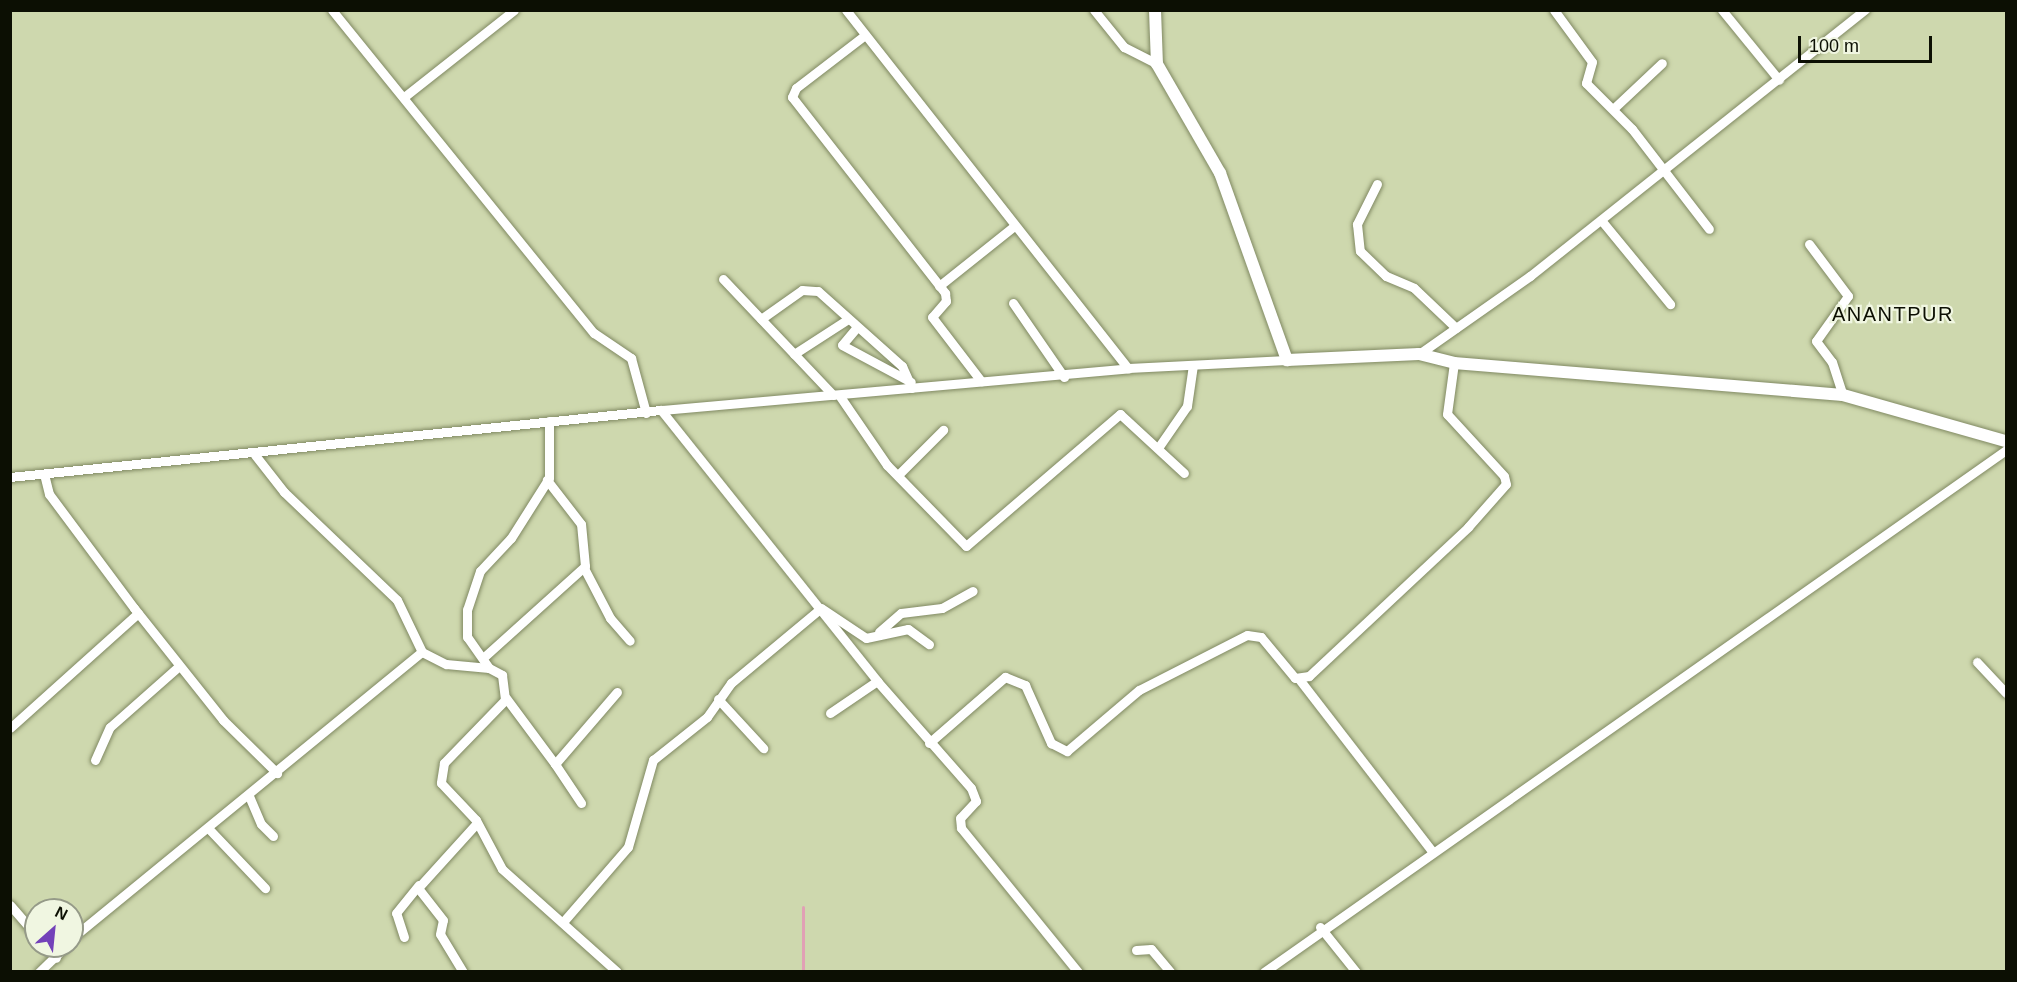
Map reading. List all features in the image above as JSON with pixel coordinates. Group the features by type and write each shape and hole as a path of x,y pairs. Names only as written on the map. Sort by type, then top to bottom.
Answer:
{"street":[{"path":"332,10 594,333 631,358 646,413"},
{"path":"404,97 514,10"},
{"path":"846,10 1014,227 1128,368"},
{"path":"1094,10 1124,47 1157,64"},
{"path":"1155,10 1157,64 1220,173 1287,360"},
{"path":"1554,10 1592,63 1586,83 1613,109 1663,166 1709,229"},
{"path":"1722,10 1779,80"},
{"path":"1419,354 1601,220 1663,166 1779,80 1864,10"},
{"path":"865,35 796,88 792,97 947,297 932,317 981,381"},
{"path":"1613,109 1662,63"},
{"path":"1377,184 1357,225 1359,251 1386,276 1414,288 1456,328"},
{"path":"1601,220 1671,304"},
{"path":"939,286 1014,227"},
{"path":"1809,244 1848,296 1816,341 1832,362 1843,395"},
{"path":"723,279 836,395 898,475 966,546 1116,416 1128,417 1184,473"},
{"path":"761,319 807,288 848,318 902,366 911,385"},
{"path":"1013,303 1064,377"},
{"path":"794,354 848,318"},
{"path":"857,327 842,345 911,385"},
{"path":"10,477 255,455 661,410 836,395 911,385 1064,377 1128,368 1287,360 1371,359 1419,354 1454,363 1843,395 2007,441"},
{"path":"1299,679 1370,622 1506,484 1504,476 1447,414 1454,363"},
{"path":"1158,448 1187,406 1193,365"},
{"path":"661,410 877,681 928,743 975,794 976,801 960,818 961,828 1078,972"},
{"path":"489,668 465,630 475,580 515,532 547,480 549,422"},
{"path":"898,475 943,430"},
{"path":"1264,972 1320,927 2007,450"},
{"path":"255,455 284,492 397,600 422,652 446,664 489,668 505,679 506,698 581,803"},
{"path":"44,474 49,494 179,666 223,720 277,773"},
{"path":"547,480 581,524 584,568 610,618 630,641"},
{"path":"484,657 584,568"},
{"path":"821,608 866,638 879,632 901,614 942,608 973,591"},
{"path":"563,922 628,847 653,760 706,717 718,699 821,608"},
{"path":"10,728 138,613"},
{"path":"879,632 908,629 929,644"},
{"path":"928,743 997,681 1013,677 1029,691 1051,743 1067,752 1139,690 1247,635 1261,638 1299,679 1431,850"},
{"path":"84,928 249,796 422,652"},
{"path":"1977,662 2007,693"},
{"path":"95,760 110,726 179,666"},
{"path":"830,713 877,681"},
{"path":"555,764 617,692"},
{"path":"506,698 440,772 446,790 476,824 502,869 553,920 563,922 617,972"},
{"path":"718,699 763,748"},
{"path":"249,796 261,824 273,836"},
{"path":"404,937 396,913 476,824"},
{"path":"208,828 265,888"},
{"path":"419,885 443,920 440,934 463,972"},
{"path":"10,905 24,921"},
{"path":"1320,927 1356,972"},
{"path":"1136,950 1151,949 1170,972"},
{"path":"39,972 56,958"}],"waterway":[{"path":"803,907 803,972"}],"district":[{"name":"ANANTPUR","path":"1893,314"}]}
